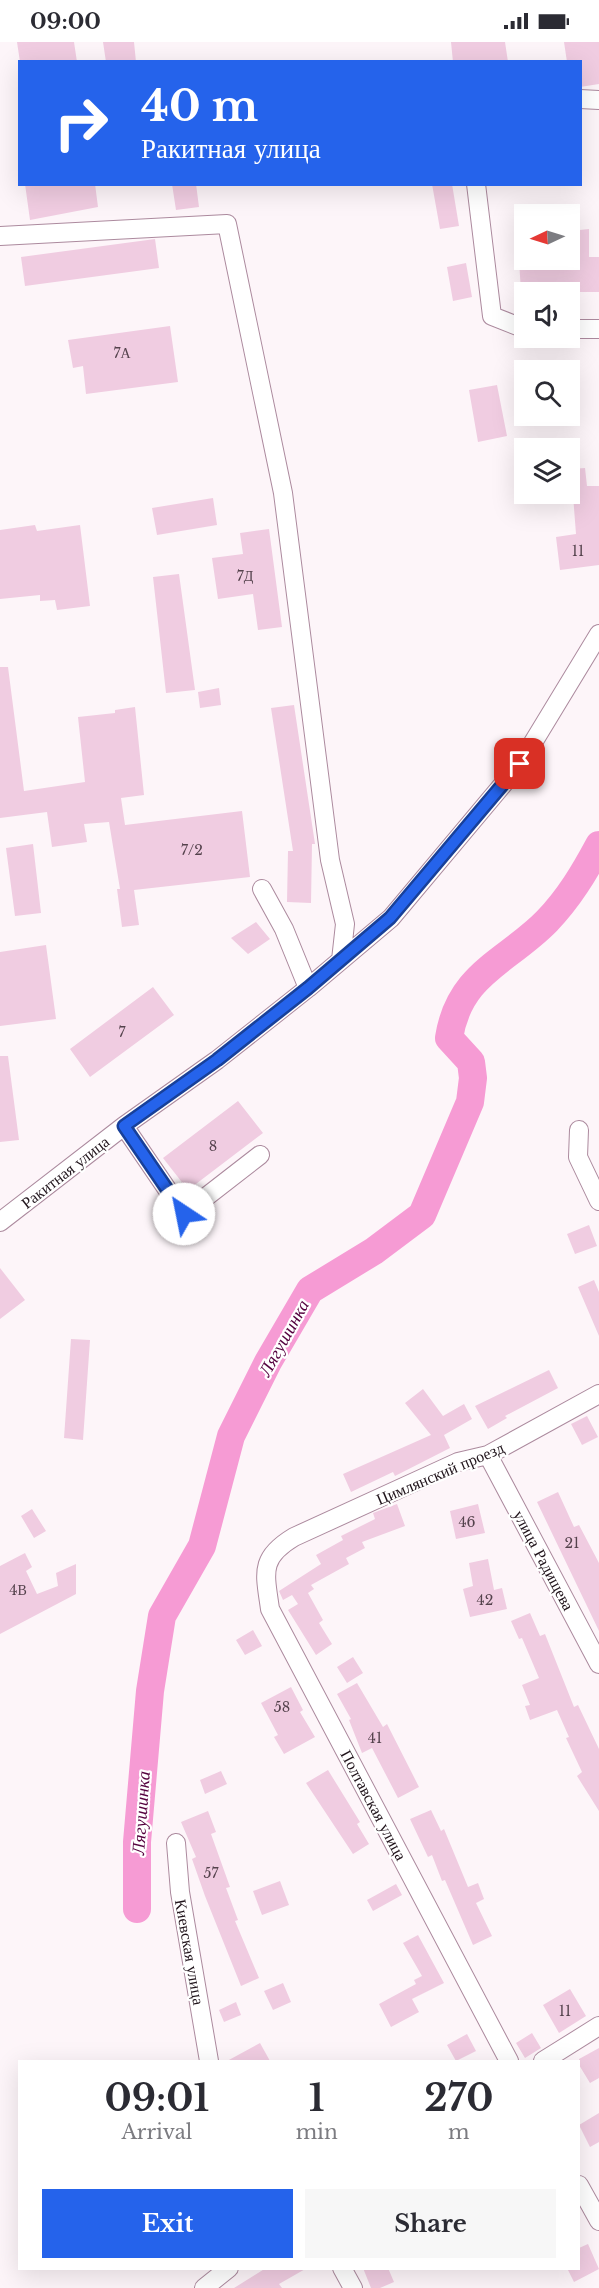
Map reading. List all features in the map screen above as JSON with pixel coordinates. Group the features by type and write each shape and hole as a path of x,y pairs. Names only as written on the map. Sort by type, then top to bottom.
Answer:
{"street":[{"path":"582,99 599,100"},
{"path":"476,186 492,316 514,327"},
{"path":"0,236 227,224 283,493 330,860 345,924 341,960"},
{"path":"580,329 599,329"},
{"name":"Ракитная улица","path":"0,1222 124,1126 217,1060 308,988 390,918 520,764 599,634"},
{"path":"262,889 284,929 308,988"},
{"path":"124,1126 184,1214 260,1155"},
{"path":"579,1130 578,1157 599,1201"},
{"name":"Цимлянский проезд","path":"279,1546 458,1462 488,1455 599,1394"},
{"name":"улица Радищева","path":"488,1455 599,1664"},
{"name":"Полтавская улица","path":"279,1546 268,1558 266,1576 270,1609 508,2060"},
{"name":"Киевская улица","path":"176,1843 180,1892 209,2060"},
{"path":"545,2060 599,2026"},
{"path":"580,2187 599,2221"},
{"path":"204,2288 226,2270"},
{"path":"343,2270 353,2288"}],"building":[{"path":"17,42 74,42 77,60 20,60"},
{"path":"103,42 134,42 136,60 106,60"},
{"path":"451,42 505,42 508,60 453,60"},
{"path":"564,42 599,42 599,84 582,87 582,60 567,60"},
{"path":"25,186 95,186 98,207 30,220"},
{"path":"172,186 196,186 199,207 176,210"},
{"path":"432,186 452,186 459,226 440,229"},
{"path":"589,229 589,257 599,257 599,292 580,292 580,282 520,282 520,270 580,270 580,230"},
{"path":"155,239 159,268 25,286 21,257"},
{"path":"466,263 472,297 453,301 447,267"},
{"path":"170,326 178,382 86,394 83,366 73,368 68,340"},
{"path":"497,385 507,436 478,442 469,390"},
{"path":"580,468 585,468 587,486 599,486 599,565 560,570 556,537 576,534 574,504 580,504"},
{"path":"213,498 217,525 157,535 152,508"},
{"path":"35,525 37,531 80,525 90,606 57,610 55,600 40,601 40,595 0,599 0,530"},
{"path":"269,529 282,627 258,630 253,594 218,599 212,558 243,554 240,533"},
{"path":"179,574 195,690 166,693 153,577"},
{"path":"0,667 8,667 24,791 85,782 78,717 115,713 115,710 135,707 144,795 121,798 125,825 242,811 250,877 134,890 139,925 122,927 117,889 120,889 109,822 84,824 87,842 52,847 47,812 0,818"},
{"path":"219,688 221,705 200,708 198,692"},
{"path":"294,705 315,844 312,844 311,903 287,902 288,851 293,851 271,708"},
{"path":"33,844 41,913 15,916 6,848"},
{"path":"256,922 270,939 248,954 231,938"},
{"path":"46,945 56,1019 0,1026 0,952"},
{"path":"153,987 174,1015 90,1077 70,1049"},
{"path":"0,1056 8,1056 19,1140 0,1142"},
{"path":"238,1101 263,1133 188,1190 163,1158"},
{"path":"589,1225 597,1246 575,1254 567,1234"},
{"path":"0,1268 25,1300 0,1319"},
{"path":"594,1280 599,1292 599,1336 578,1287"},
{"path":"71,1339 90,1340 83,1440 64,1438"},
{"path":"549,1370 558,1388 505,1416 507,1418 488,1429 475,1406"},
{"path":"423,1389 443,1416 464,1404 472,1419 444,1435 450,1448 395,1476 393,1472 351,1492 343,1474 431,1435 405,1403"},
{"path":"587,1416 598,1437 582,1445 571,1424"},
{"path":"558,1492 574,1527 579,1525 599,1563 599,1631 537,1502"},
{"path":"397,1504 405,1526 362,1542 365,1548 346,1558 349,1564 311,1585 314,1589 308,1593 323,1620 319,1623 332,1644 316,1655 288,1610 298,1604 292,1595 283,1600 279,1591 321,1564 316,1555 343,1540 341,1536 375,1519 373,1513"},
{"path":"478,1504 485,1533 456,1539 450,1511"},
{"path":"32,1509 46,1531 34,1538 21,1516"},
{"path":"25,1553 32,1567 26,1571 37,1594 58,1586 56,1573 76,1564 76,1594 0,1634 0,1566"},
{"path":"488,1559 494,1590 502,1588 507,1609 470,1617 463,1589 473,1586 469,1563"},
{"path":"530,1613 540,1636 545,1634 574,1707 578,1705 599,1749 599,1811 577,1776 582,1772 566,1738 569,1737 557,1710 530,1720 525,1706 530,1705 522,1685 539,1678 522,1638 519,1639 511,1621"},
{"path":"253,1630 262,1646 245,1655 236,1640"},
{"path":"353,1657 363,1673 347,1683 337,1667"},
{"path":"357,1683 383,1727 387,1724 419,1787 398,1798 372,1748 362,1753 349,1720 351,1719 337,1694"},
{"path":"291,1687 303,1710 300,1712 315,1737 284,1754 274,1737 278,1735 261,1703"},
{"path":"328,1770 360,1822 357,1824 369,1844 353,1854 306,1783"},
{"path":"221,1771 227,1784 205,1794 200,1780"},
{"path":"431,1810 441,1831 444,1829 468,1887 478,1883 484,1899 476,1903 492,1936 473,1945 445,1880 442,1881 432,1855 428,1857 410,1819"},
{"path":"208,1811 216,1832 211,1834 230,1887 226,1888 238,1920 235,1921 259,1978 241,1986 205,1896 192,1859 196,1857 181,1822"},
{"path":"280,1881 289,1905 262,1915 253,1891"},
{"path":"396,1884 402,1895 373,1911 367,1900"},
{"path":"418,1935 444,1983 412,1999 419,2012 391,2027 379,2004 416,1984 414,1980 422,1976 403,1943"},
{"path":"283,1983 291,2002 273,2010 264,1991"},
{"path":"570,1989 586,2016 559,2033 543,2005"},
{"path":"236,2002 241,2015 224,2022 219,2010"},
{"path":"532,2033 541,2048 525,2058 516,2043"},
{"path":"467,2034 476,2051 455,2060 447,2045"},
{"path":"260,2043 269,2060 229,2060"},
{"path":"599,2048 599,2078 590,2083 580,2067 579,2059"},
{"path":"599,2113 599,2142 590,2147 580,2124"},
{"path":"588,2244 599,2269 574,2282 568,2270 580,2270 580,2248"},
{"path":"263,2270 304,2270 279,2284 282,2288 234,2288"},
{"path":"364,2270 389,2270 394,2282 380,2288 371,2288"}],"waterway":[{"name":"Лягушинка","path":"137,1909 137,1842 150,1691 162,1616 202,1546 231,1436 268,1362 310,1290 374,1251 422,1215 470,1102 473,1078 471,1062 449,1038 454,1016 474,983 532,935 555,912 576,885 599,845"}],"route":[{"path":"184,1214 124,1126 217,1060 308,988 390,918 520,764"}]}
